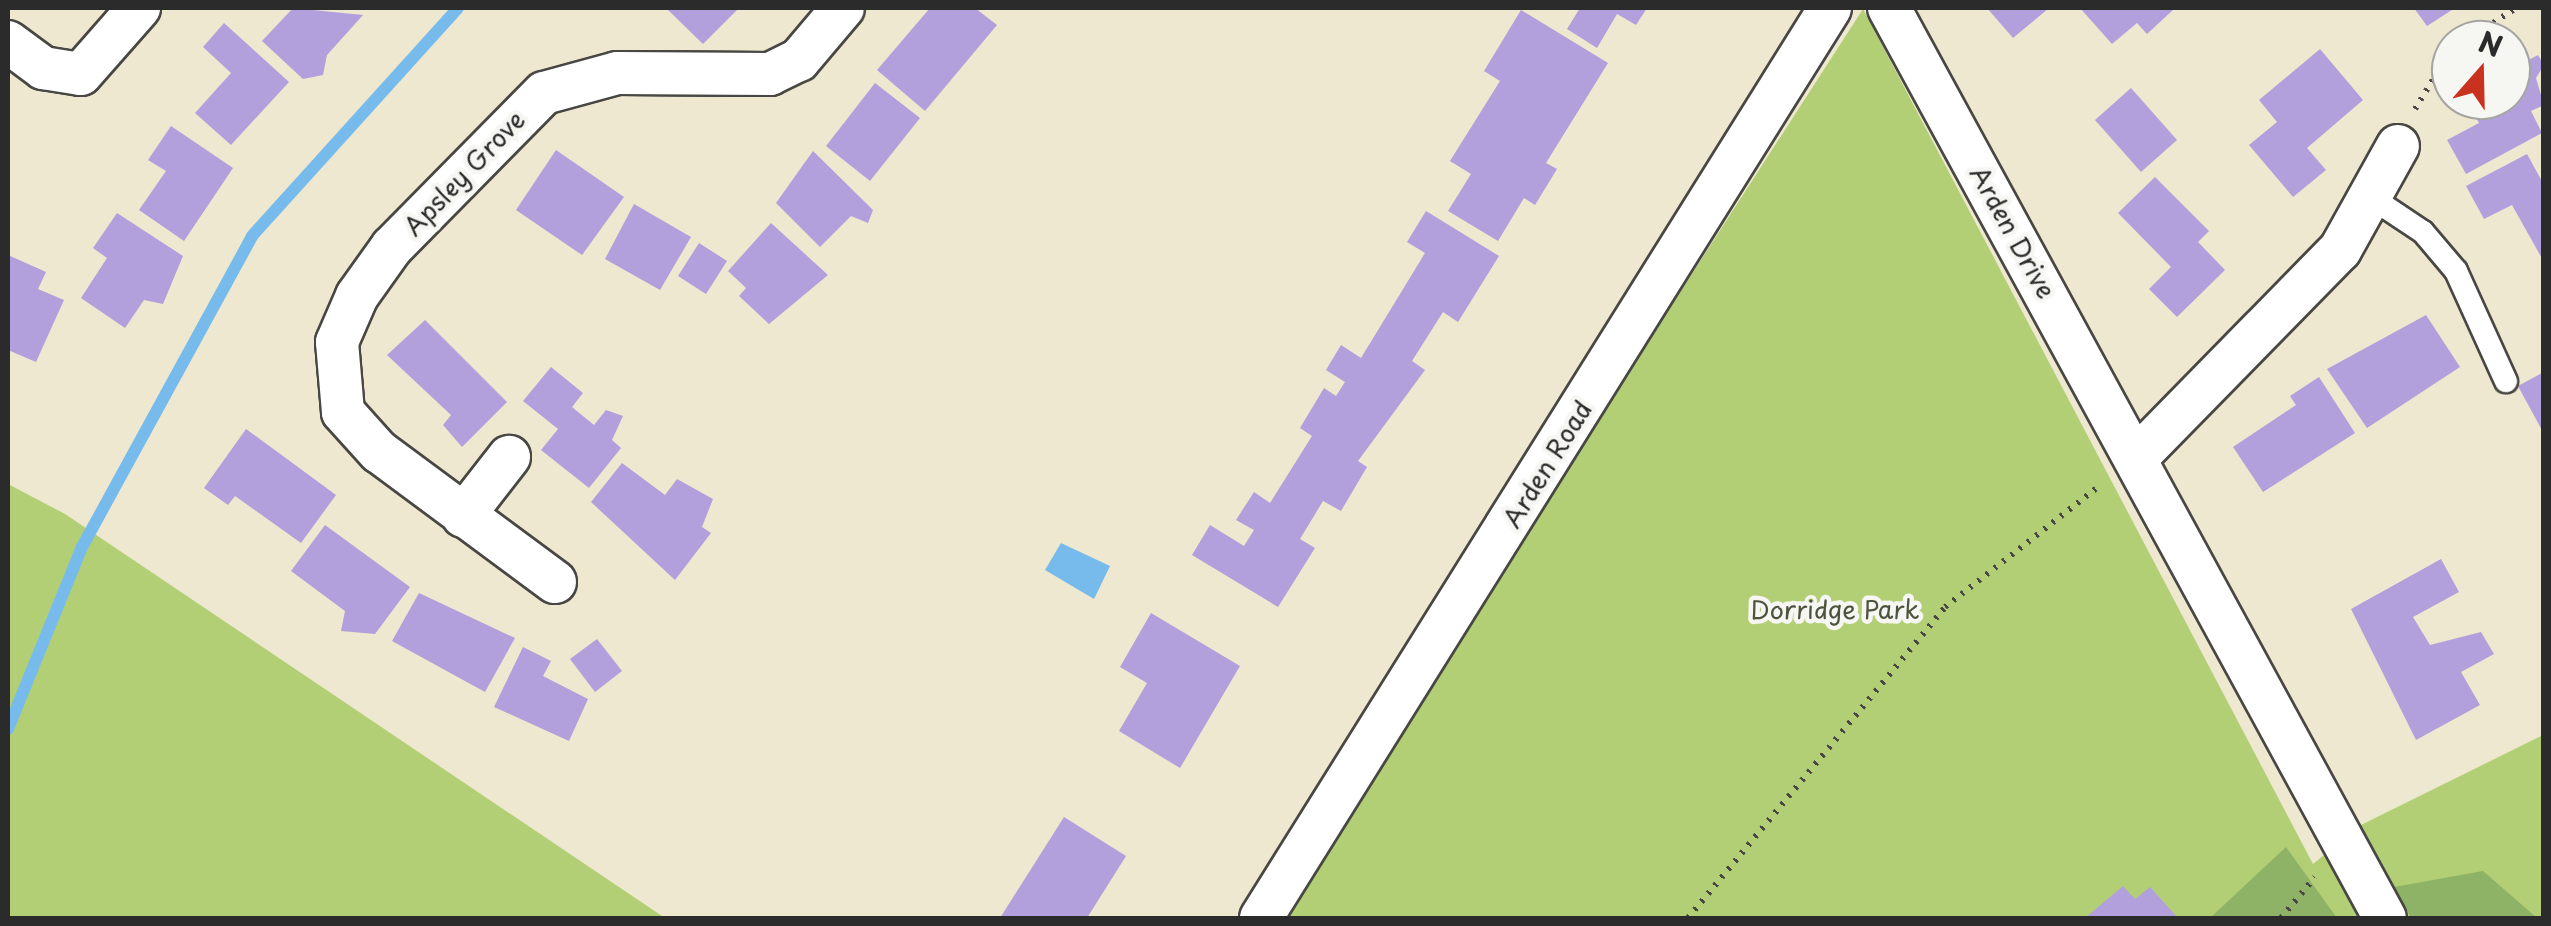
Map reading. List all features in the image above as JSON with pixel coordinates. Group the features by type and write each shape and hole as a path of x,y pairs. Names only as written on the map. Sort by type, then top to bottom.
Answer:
{"street":[{"path":"8,42 43,68 81,74 139,8"},
{"name":"Apsley Grove","path":"554,582 379,452 344,412 337,342 392,248 544,94 617,73 770,74 799,60 843,8"},
{"name":"Arden Road","path":"1262,918 1830,8"},
{"name":"Arden Drive","path":"1889,8 2138,456 2384,918"},
{"path":"2138,456 2340,250 2398,146"},
{"path":"463,516 508,457"}],"lane":[{"path":"2372,198 2422,232 2456,271 2506,381"}],"path":[{"path":"2398,146 2431,86"},
{"path":"1688,918 1945,607 2138,456"}],"green space":[{"name":"Dorridge Park","path":"1863,9 2313,864 2361,825 2543,735 2543,918 1276,918"},
{"path":"8,484 65,514 665,918 8,918"},
{"path":"2286,847 2337,918 2210,918"},
{"path":"2483,871 2537,918 2411,918 2394,887"}],"water":[{"path":"1061,543 1110,566 1094,599 1045,570"}],"building":[{"path":"293,8 363,15 327,55 323,75 303,79 262,41"},
{"path":"666,8 739,8 703,44"},
{"path":"930,8 975,8 997,25 925,111 877,70"},
{"path":"1580,8 1647,8 1636,25 1617,14 1597,48 1567,29"},
{"path":"1987,8 2049,8 2013,38"},
{"path":"2080,8 2173,10 2147,34 2137,23 2112,44"},
{"path":"2414,8 2455,8 2431,20 2427,26"},
{"path":"1521,10 1608,63 1546,163 1557,169 1535,205 1524,198 1498,241 1448,211 1471,174 1450,161 1500,81 1484,71"},
{"path":"224,23 289,82 231,145 195,113 231,73 203,47"},
{"path":"2320,49 2363,100 2307,148 2326,170 2293,197 2249,145 2277,122 2259,100"},
{"path":"2538,55 2544,65 2536,78 2544,105 2531,111 2531,59"},
{"path":"875,83 920,118 870,181 826,146"},
{"path":"2131,88 2177,140 2141,172 2095,120"},
{"path":"2531,111 2542,133 2466,174 2447,140 2479,123 2477,120 2531,120"},
{"path":"171,126 233,168 184,241 139,210 166,171 148,160"},
{"path":"556,150 624,197 582,255 516,210"},
{"path":"813,151 873,210 868,223 851,216 820,247 776,203"},
{"path":"2527,154 2544,185 2544,262 2512,205 2484,219 2466,186"},
{"path":"2155,177 2209,231 2198,242 2225,270 2177,317 2149,289 2171,267 2118,213"},
{"path":"634,204 691,237 660,290 605,259"},
{"path":"1426,211 1499,256 1458,322 1443,312 1412,361 1425,370 1358,461 1367,467 1341,511 1323,501 1300,539 1315,548 1278,607 1192,555 1210,525 1244,546 1254,530 1236,520 1254,492 1270,503 1312,436 1300,428 1324,388 1336,396 1345,382 1326,370 1341,345 1361,358 1425,253 1407,242"},
{"path":"117,213 183,256 163,304 144,300 125,328 81,298 107,258 93,248"},
{"path":"771,223 828,275 769,324 739,296 746,288 728,271"},
{"path":"699,243 727,261 706,294 678,276"},
{"path":"8,255 46,272 38,289 64,300 36,362 8,350"},
{"path":"2426,315 2460,367 2367,428 2327,369"},
{"path":"425,320 507,402 462,447 443,425 451,415 387,355"},
{"path":"551,367 583,393 572,407 594,425 606,410 623,416 612,440 621,448 589,488 541,450 558,429 523,401"},
{"path":"2544,372 2544,434 2518,386"},
{"path":"2319,377 2355,433 2263,492 2233,447 2296,405 2290,396"},
{"path":"246,429 336,495 301,543 235,496 228,505 204,488"},
{"path":"622,463 665,495 677,479 713,499 702,527 711,533 675,580 591,502"},
{"path":"325,525 410,587 375,634 341,631 345,611 291,571"},
{"path":"2441,559 2459,592 2413,617 2430,645 2481,632 2494,654 2461,672 2480,705 2416,740 2351,609"},
{"path":"419,593 515,638 485,692 392,641"},
{"path":"1151,613 1240,666 1180,768 1119,731 1147,683 1120,667"},
{"path":"597,639 622,671 595,692 570,659"},
{"path":"523,647 551,661 543,676 588,699 569,741 494,707"},
{"path":"1064,817 1126,856 1087,918 1000,918"},
{"path":"2123,886 2135,899 2150,887 2178,918 2085,918"}],"waterway":[{"path":"8,729 82,547 252,236 458,8"}]}
